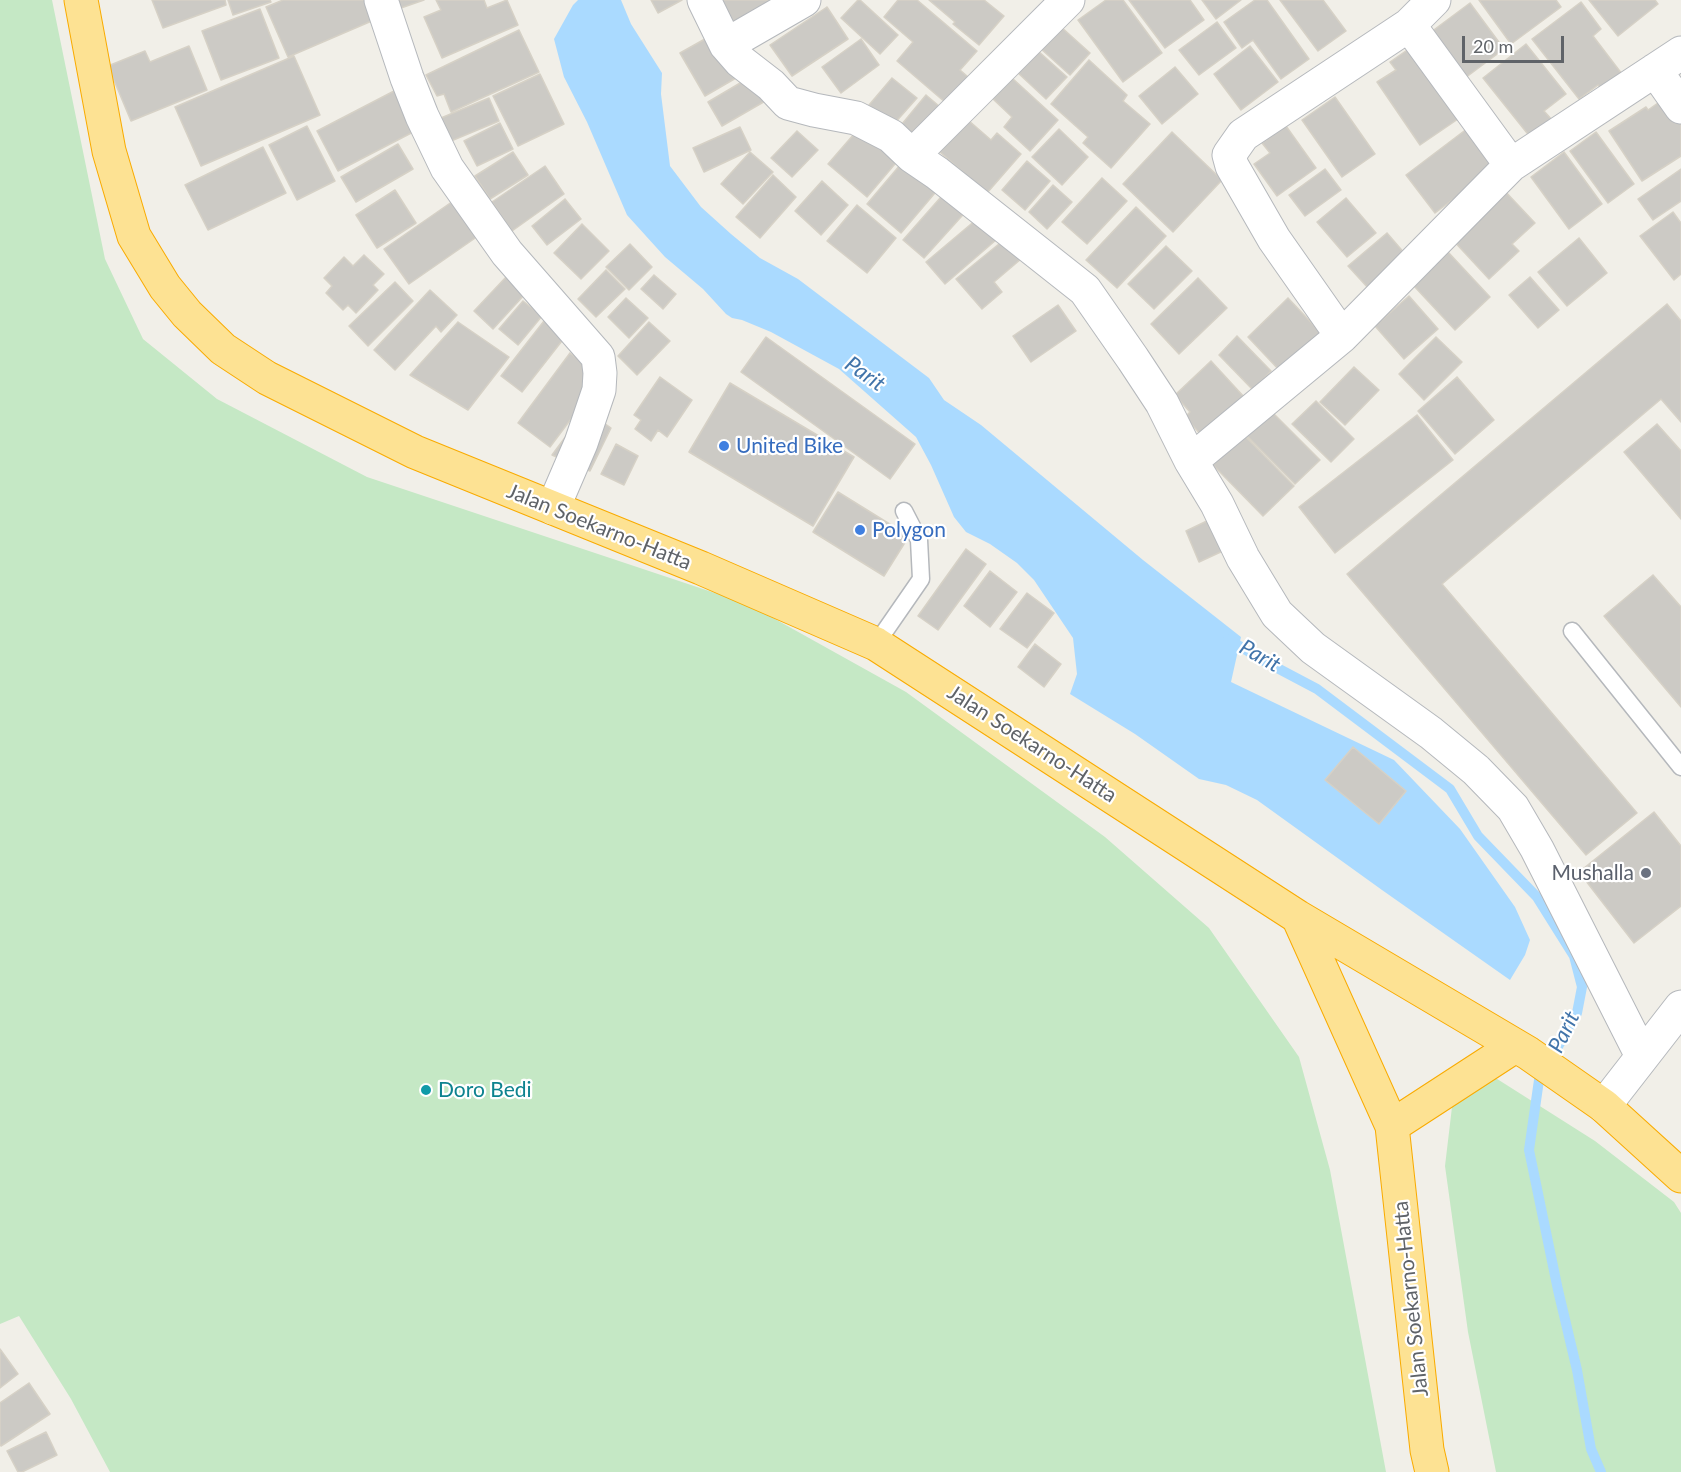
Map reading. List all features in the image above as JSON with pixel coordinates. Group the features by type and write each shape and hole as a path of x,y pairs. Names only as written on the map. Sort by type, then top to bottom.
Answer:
{"highway":[{"name":"Jalan Soekarno-Hatta","path":"81,0 109,151 134,236 165,287 187,314 223,349 267,378 415,452 701,568 876,644 1298,917 1521,1050 1604,1106 1681,1176"},
{"name":"Jalan Soekarno-Hatta","path":"1298,917 1392,1126 1427,1450 1432,1472"},
{"path":"1392,1126 1521,1050"}],"street":[{"path":"381,0 407,78 447,168 507,253 598,357 599,390 581,443 553,508"},
{"path":"704,0 726,45 740,61 771,85 788,103 856,118 891,136 912,156 937,173 1085,290 1162,403 1191,461 1217,504 1243,558 1277,614 1313,648 1431,733 1476,770 1513,808 1537,849 1642,1056"},
{"path":"726,45 804,0"},
{"path":"912,156 1068,0"},
{"path":"1342,336 1274,239 1232,166 1229,155 1243,135 1409,25 1434,0"},
{"path":"1409,25 1511,165"},
{"path":"1191,461 1342,336 1511,165 1668,61 1681,107"},
{"path":"1604,1106 1681,1007"}],"lane":[{"path":"876,644 921,579 919,540 904,511"},
{"path":"1572,631 1681,767"}],"green space":[{"path":"0,0 52,0 105,259 143,339 217,399 367,477 748,604 906,692 1105,837 1209,928 1299,1057 1330,1170 1386,1472 110,1472 71,1399 19,1316 0,1324"},
{"path":"1494,1077 1595,1141 1674,1202 1681,1213 1681,1472 1496,1472 1468,1332 1445,1166 1452,1107"}],"water":[{"path":"578,0 621,0 631,24 662,73 661,94 670,166 701,207 760,258 798,279 929,378 944,400 981,425 1143,560 1241,637 1231,682 1394,760 1460,829 1515,907 1530,940 1525,955 1510,980 1257,800 1226,785 1199,779 1135,734 1070,694 1077,674 1073,638 1034,580 1017,563 990,544 966,532 954,517 916,437 839,369 771,332 726,314 703,289 665,257 627,215 587,122 564,77 554,39"}],"building":[{"path":"152,0 225,0 226,5 163,28"},
{"path":"228,0 270,0 271,2 233,15"},
{"path":"283,0 365,0 374,20 288,57 266,7"},
{"path":"395,0 424,0 398,9"},
{"path":"436,0 484,0 487,8 507,0 518,25 442,58 424,17 441,10"},
{"path":"651,0 682,0 658,13"},
{"path":"721,0 768,0 769,2 733,22"},
{"path":"858,0 898,35 880,54 841,18"},
{"path":"898,0 917,0 977,51 960,70 975,83 953,109 897,61 913,42 884,17"},
{"path":"929,0 984,0 1004,16 979,45"},
{"path":"1106,0 1123,0 1162,53 1123,82 1078,20"},
{"path":"1129,0 1190,0 1204,20 1165,48"},
{"path":"1202,0 1241,0 1216,19"},
{"path":"1255,0 1267,0 1309,59 1281,79 1253,40 1242,48 1224,22"},
{"path":"1280,0 1323,0 1346,31 1318,51"},
{"path":"1479,0 1556,0 1561,7 1511,44"},
{"path":"1589,0 1655,0 1658,4 1618,36"},
{"path":"1581,2 1601,29 1593,36 1622,74 1602,90 1598,85 1579,99 1532,39"},
{"path":"1470,3 1504,49 1461,81 1427,35"},
{"path":"827,7 848,39 792,76 770,45"},
{"path":"260,9 279,58 221,80 202,31"},
{"path":"1217,22 1236,48 1199,75 1179,50"},
{"path":"1060,26 1090,53 1070,75 1040,48"},
{"path":"519,30 539,72 451,112 444,94 437,96 426,75"},
{"path":"712,35 736,78 705,96 680,53"},
{"path":"861,39 879,65 841,93 822,67"},
{"path":"1526,44 1566,94 1544,111 1553,121 1531,138 1483,78"},
{"path":"189,46 207,90 131,121 108,66 145,51 150,62"},
{"path":"1250,46 1278,82 1241,110 1214,74"},
{"path":"1413,46 1461,117 1420,145 1377,82 1396,70 1390,62"},
{"path":"1037,50 1067,77 1046,99 1017,72"},
{"path":"294,56 320,115 201,166 175,107"},
{"path":"1089,60 1127,95 1123,101 1150,124 1111,168 1083,143 1088,137 1051,104"},
{"path":"1175,67 1198,94 1162,124 1139,96"},
{"path":"540,74 564,124 518,146 493,96"},
{"path":"752,76 767,100 722,126 708,102"},
{"path":"892,78 917,98 893,125 869,105"},
{"path":"1012,78 1058,120 1030,151 1004,127 1012,117 993,99"},
{"path":"396,90 417,130 338,171 317,131"},
{"path":"926,95 946,112 922,141 902,124"},
{"path":"1335,97 1375,154 1342,177 1302,120"},
{"path":"489,98 499,121 451,141 441,118"},
{"path":"1665,98 1681,111 1681,156 1642,181 1609,131 1646,107 1648,110"},
{"path":"968,120 991,140 997,133 1021,154 987,193 940,152"},
{"path":"500,123 513,149 477,166 464,141"},
{"path":"307,126 335,181 297,200 269,145"},
{"path":"861,126 900,158 867,197 828,164"},
{"path":"1286,126 1316,168 1277,196 1254,164 1270,153 1262,143"},
{"path":"740,127 751,150 704,172 693,148"},
{"path":"1468,128 1497,166 1435,213 1406,175"},
{"path":"1059,129 1088,157 1062,185 1032,157"},
{"path":"797,131 818,150 792,177 771,158"},
{"path":"1172,132 1222,180 1173,232 1123,184"},
{"path":"1596,132 1634,184 1608,203 1570,151"},
{"path":"398,144 413,169 356,202 341,177"},
{"path":"263,147 286,193 208,230 185,185"},
{"path":"513,152 528,175 490,199 475,176"},
{"path":"750,152 773,172 743,204 721,184"},
{"path":"1564,152 1602,204 1569,229 1531,177"},
{"path":"906,158 940,187 901,233 867,204"},
{"path":"1027,161 1050,181 1025,210 1002,190"},
{"path":"545,166 564,194 512,231 492,202"},
{"path":"1325,169 1341,190 1305,216 1289,195"},
{"path":"1681,169 1681,201 1653,220 1638,199"},
{"path":"773,175 796,197 760,238 736,217"},
{"path":"1102,178 1127,201 1087,244 1062,222"},
{"path":"822,181 848,205 821,235 795,211"},
{"path":"1053,185 1072,202 1047,229 1029,212"},
{"path":"1502,188 1535,223 1512,244 1519,251 1489,279 1450,237"},
{"path":"948,189 970,207 924,258 903,240"},
{"path":"395,190 416,223 377,248 356,215"},
{"path":"1346,198 1376,233 1347,257 1317,222"},
{"path":"456,199 481,234 409,284 384,249"},
{"path":"565,199 581,219 547,245 532,226"},
{"path":"857,205 896,238 867,273 827,241"},
{"path":"1136,207 1166,236 1117,288 1086,260"},
{"path":"1673,212 1681,223 1681,274 1674,280 1640,236"},
{"path":"977,219 996,240 945,284 926,262"},
{"path":"582,224 609,251 581,279 554,253"},
{"path":"1387,233 1406,255 1369,289 1348,266"},
{"path":"1579,238 1607,273 1567,306 1538,272"},
{"path":"1005,239 1021,259 994,282 1002,292 982,309 956,279"},
{"path":"630,244 652,267 629,290 606,267"},
{"path":"1166,246 1192,271 1154,309 1128,284"},
{"path":"1448,252 1490,297 1455,330 1413,285"},
{"path":"364,255 384,274 373,285 378,290 356,313 348,305 343,310 326,293 332,286 324,278 344,257 353,266"},
{"path":"606,270 625,289 596,317 578,299"},
{"path":"654,275 676,294 663,309 641,289"},
{"path":"507,276 526,293 493,329 474,311"},
{"path":"1530,277 1559,310 1538,328 1509,295"},
{"path":"1198,278 1227,308 1179,354 1151,324"},
{"path":"395,282 413,301 368,346 349,326"},
{"path":"430,290 457,315 441,332 436,326 395,370 374,350"},
{"path":"1409,296 1438,329 1404,359 1375,326"},
{"path":"626,298 648,318 629,338 608,317"},
{"path":"1288,298 1322,334 1281,372 1248,337"},
{"path":"523,301 542,316 518,345 499,329"},
{"path":"1667,304 1681,321 1681,422 1661,399 1442,584 1637,813 1586,855 1347,574"},
{"path":"1058,305 1076,331 1031,362 1013,336"},
{"path":"544,321 565,337 522,392 501,376"},
{"path":"458,322 509,357 468,410 410,375"},
{"path":"649,322 670,341 637,375 618,356"},
{"path":"1237,336 1271,371 1253,390 1219,355"},
{"path":"766,337 915,444 890,479 741,372"},
{"path":"1436,337 1462,362 1424,400 1399,374"},
{"path":"570,353 612,385 574,415 550,447 518,423"},
{"path":"1211,361 1245,398 1203,437 1185,417 1190,412 1175,395"},
{"path":"1354,367 1379,390 1345,425 1320,402"},
{"path":"660,377 692,400 667,437 658,430 651,441 635,429 641,420 634,415"},
{"path":"1457,377 1494,420 1455,454 1418,411"},
{"path":"730,383 854,457 813,526 689,452"},
{"path":"1316,401 1354,439 1331,462 1292,424"},
{"path":"1270,410 1320,460 1295,484 1245,434"},
{"path":"1417,415 1453,460 1335,553 1299,507"},
{"path":"597,418 611,428 590,471 552,455 575,424"},
{"path":"1657,424 1681,451 1681,519 1624,452"},
{"path":"1244,435 1294,486 1263,516 1213,465"},
{"path":"616,444 638,456 624,485 601,474"},
{"path":"838,492 909,536 884,576 813,532"},
{"path":"1211,519 1225,550 1199,562 1186,531"},
{"path":"966,549 986,564 938,630 918,616"},
{"path":"990,571 1017,592 990,627 964,606"},
{"path":"1653,575 1681,607 1681,707 1604,616"},
{"path":"1027,593 1054,613 1027,648 1000,629"},
{"path":"1035,644 1061,664 1044,687 1018,667"},
{"path":"1353,747 1406,791 1379,824 1325,780"},
{"path":"1654,812 1681,846 1681,906 1634,943 1579,872"},
{"path":"0,1349 18,1374 0,1388"},
{"path":"29,1383 50,1414 1,1446 0,1403"},
{"path":"46,1432 57,1455 18,1472 7,1451"}],"waterway":[{"name":"Parit","path":"1228,639 1317,689 1450,789 1478,836 1537,897 1574,956 1582,987 1577,1013 1539,1080 1529,1150 1577,1370 1591,1449 1601,1472"}],"place":[{"name":"United Bike","path":"724,446"},
{"name":"Polygon","path":"860,530"},
{"name":"Mushalla","path":"1646,873"},
{"name":"Doro Bedi","path":"426,1090"}]}
